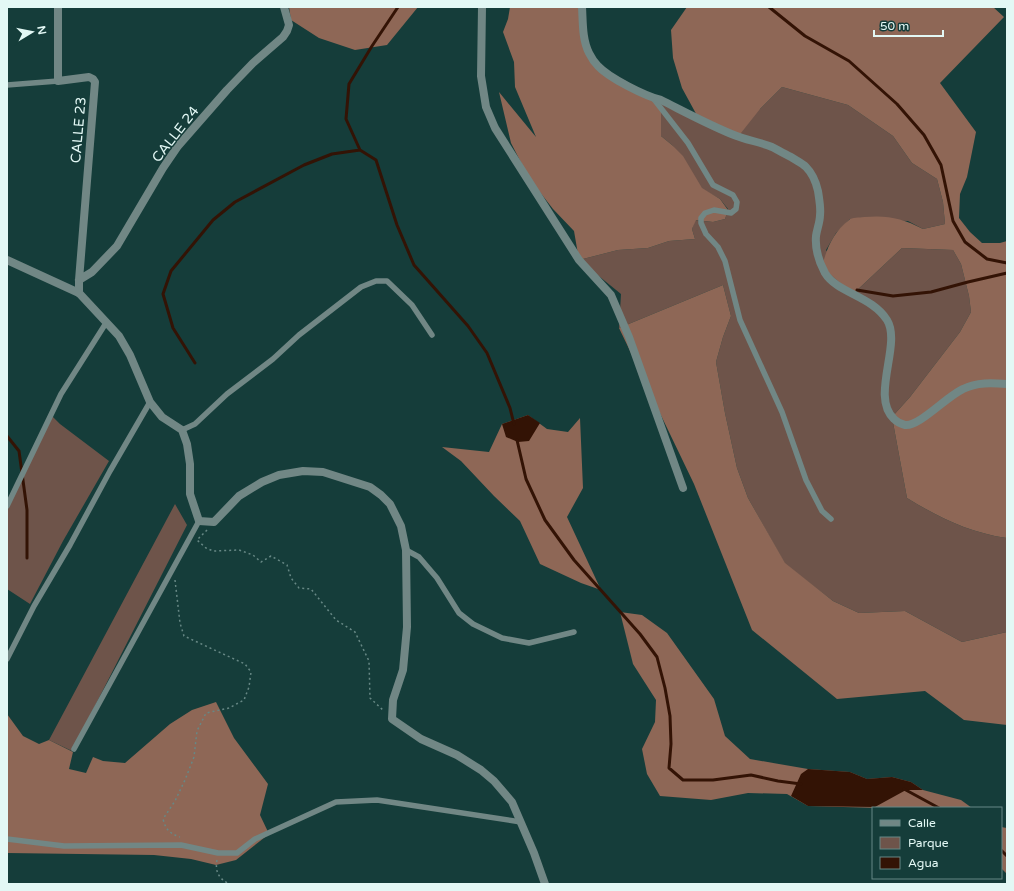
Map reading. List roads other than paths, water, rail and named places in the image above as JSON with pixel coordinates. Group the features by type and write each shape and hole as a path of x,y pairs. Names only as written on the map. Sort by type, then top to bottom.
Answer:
{"street":[{"name":"CALLE 23","path":"58,7 58,81 89,77 95,82 79,293"},
{"name":"CALLE 24","path":"79,280 92,272 117,246 163,168 178,146 227,90 287,31 289,25 284,7"},
{"path":"482,7 481,76 486,107 495,128 579,260 611,295 629,337 683,488"},
{"path":"582,7 584,38 589,53 598,66 612,77 653,98 661,100 736,136 771,146 805,166 813,176 818,190 820,214 816,237 820,266 828,278 873,304 888,321 891,336 885,381 885,398 890,415 898,423 905,425 914,424 963,389 977,384 1007,384"},
{"path":"7,260 79,293 119,336 130,355 150,402 162,417 182,430 187,444 190,464 190,494 199,520 214,522 239,496 262,482 279,475 303,471 323,472 370,488 381,494 390,504 401,526 406,550 407,627 403,670 393,700 392,719 421,739 457,755 481,770 494,781 512,802 534,853 545,884"}],"lane":[{"path":"7,85 58,81"},
{"path":"653,98 688,143 713,185 733,195 737,202 736,209 731,213 714,210 704,213 701,218 701,223 706,234 718,247 725,261 740,320 782,412 806,480 822,511 831,519"},
{"path":"182,430 195,424 227,394 273,359 299,335 361,287 376,281 388,281 412,305 432,334"},
{"path":"7,506 61,394 106,323"},
{"path":"7,659 34,606 150,402"},
{"path":"74,749 199,520"},
{"path":"406,550 419,557 438,578 459,613 473,624 502,638 529,643 574,632"},
{"path":"7,839 64,846 181,845 218,853 237,852 254,839 336,802 377,800 521,822"}],"water":[{"path":"528,415 540,423 529,441 518,442 506,437 502,424"},
{"path":"808,769 850,772 867,779 892,777 911,782 923,790 906,790 875,807 808,806 791,796 801,774"}],"waterway":[{"path":"398,7 349,84 346,119 360,150 376,160 397,225 414,265 468,326 487,353 510,408 514,424"},
{"path":"769,7 805,36 849,61 897,104 924,135 941,165 953,221 965,242 987,259 1007,263"},
{"path":"195,363 173,328 163,294 171,271 213,220 235,202 304,165 332,154 360,150"},
{"path":"857,290 893,296 931,292 1007,273"},
{"path":"7,436 19,451 27,510 27,558"},
{"path":"517,440 526,479 545,520 574,560 640,634 657,657 670,716 671,744 669,768 683,780 713,780 751,775 801,784"},
{"path":"904,789 937,807"},
{"path":"1002,851 1007,856"}]}
